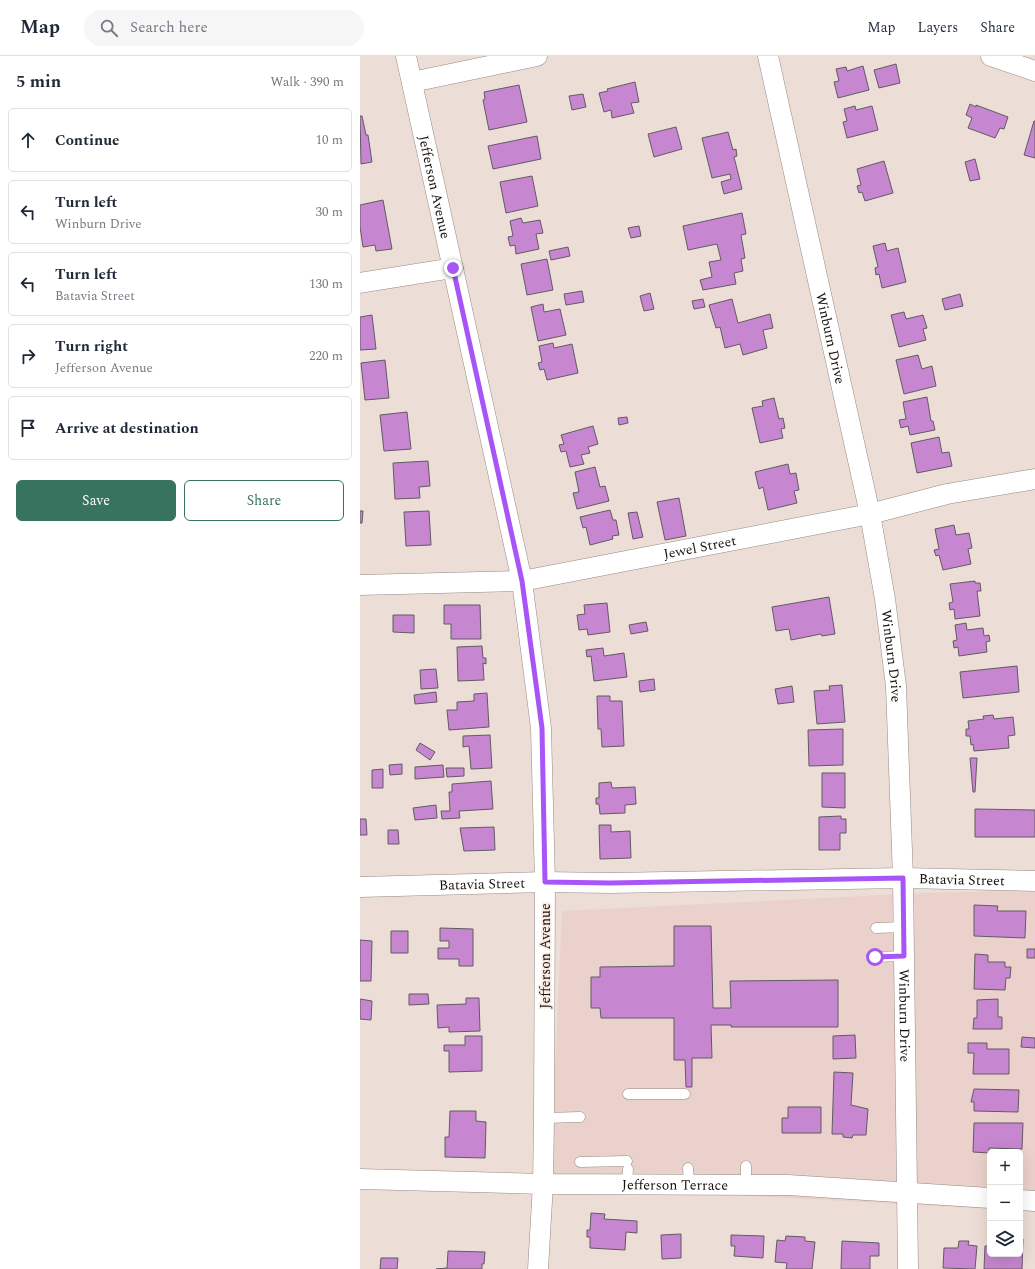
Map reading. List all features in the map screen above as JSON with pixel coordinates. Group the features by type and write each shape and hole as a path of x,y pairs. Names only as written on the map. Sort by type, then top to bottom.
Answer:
{"street":[{"name":"Jefferson Avenue","path":"406,56 522,581 542,728 545,882 544,1118 543,1184 538,1269"},
{"path":"412,82 537,56"},
{"name":"Winburn Drive","path":"768,56 870,514 885,599 896,686 903,878 908,1269"},
{"path":"991,56 1035,71"},
{"path":"360,283 453,268"},
{"name":"Jewel Street","path":"360,585 522,581 870,514 947,494 1035,479"},
{"name":"Batavia Street","path":"360,888 545,882 610,883 903,878 1035,881"},
{"name":"Jefferson Terrace","path":"360,1179 543,1184 627,1171 688,1176 746,1175 788,1185 987,1198"},
{"path":"1023,1200 1035,1201"}],"lane":[{"path":"876,928 904,927"},
{"path":"875,957 904,956"},
{"path":"628,1094 685,1094"},
{"path":"544,1118 580,1117"},
{"path":"580,1162 627,1171"}],"shaded area":[{"path":"1035,892 1035,1212 1023,1211 1023,1149 987,1149 987,1209 550,1185 562,911 923,893"}],"building":[{"path":"896,64 900,83 879,88 874,70"},
{"path":"863,66 869,90 838,98 834,82 839,81 836,69 846,67 847,71"},
{"path":"635,82 639,102 631,103 634,113 612,118 611,110 604,112 599,93 608,91 607,89"},
{"path":"519,85 527,122 489,130 483,100 485,99 484,92"},
{"path":"583,94 586,107 572,110 569,96"},
{"path":"970,104 1008,117 1004,129 1000,128 995,138 968,128 972,118 966,115"},
{"path":"855,106 856,110 872,106 878,130 847,138 843,122 847,121 844,109"},
{"path":"360,116 362,116 366,135 368,135 372,162 361,164"},
{"path":"1035,121 1035,158 1024,155"},
{"path":"676,127 682,149 654,157 648,134"},
{"path":"728,132 733,150 736,149 737,156 734,157 742,189 724,194 721,182 731,179 730,174 712,178 702,138"},
{"path":"537,136 541,159 493,169 488,146"},
{"path":"975,159 980,179 970,181 965,162"},
{"path":"884,161 893,193 865,201 862,192 859,193 857,186 861,185 857,169"},
{"path":"532,176 538,206 506,213 500,182"},
{"path":"383,200 392,249 376,251 375,245 363,247 360,227 360,205"},
{"path":"742,213 746,234 741,235 745,258 741,259 743,271 734,273 736,284 703,290 700,280 712,277 709,262 721,260 717,244 688,250 683,226"},
{"path":"521,218 523,223 540,220 543,233 536,234 539,249 516,254 515,245 510,246 508,237 513,236 510,221"},
{"path":"639,226 641,236 631,238 628,228"},
{"path":"885,243 887,251 898,248 906,282 882,288 879,274 876,275 875,268 878,267 873,246"},
{"path":"568,247 570,256 551,260 549,251"},
{"path":"547,259 553,290 527,295 521,264"},
{"path":"582,291 584,302 566,305 564,294"},
{"path":"650,293 654,309 644,311 640,296"},
{"path":"960,294 963,306 945,310 942,299"},
{"path":"703,299 705,307 694,309 692,301"},
{"path":"732,299 738,323 770,314 773,328 763,330 767,348 743,355 740,344 725,348 720,327 716,328 709,305"},
{"path":"543,304 544,312 560,309 566,335 538,341 531,307"},
{"path":"904,312 906,319 923,315 927,328 923,329 926,340 899,347 891,315"},
{"path":"372,315 376,349 360,350 360,317"},
{"path":"553,343 554,348 572,344 578,373 547,380 544,369 540,370 538,363 542,362 539,346"},
{"path":"918,355 922,369 932,366 936,386 904,394 896,360"},
{"path":"385,360 389,398 365,400 361,363"},
{"path":"927,397 931,421 933,421 935,430 910,435 908,426 901,428 899,420 906,419 903,402"},
{"path":"774,398 779,419 783,418 785,428 781,429 783,438 760,443 752,408 763,406 762,401"},
{"path":"407,412 411,449 384,451 380,415"},
{"path":"627,417 628,423 619,425 618,418"},
{"path":"593,426 598,444 588,447 590,453 581,455 584,464 570,467 566,451 561,452 559,445 564,444 561,435"},
{"path":"939,437 942,453 949,452 952,466 917,473 911,443"},
{"path":"428,461 430,486 419,487 420,498 395,499 393,463"},
{"path":"788,464 790,474 796,473 799,490 794,491 797,503 768,510 763,487 759,489 755,472"},
{"path":"595,467 600,487 605,486 609,501 577,509 573,493 579,492 575,472"},
{"path":"679,498 686,536 665,540 657,502"},
{"path":"610,510 613,520 616,520 619,535 612,536 613,539 590,545 586,527 583,528 580,517"},
{"path":"360,511 363,511 362,523 360,523"},
{"path":"429,511 431,545 406,546 404,512"},
{"path":"637,512 643,537 633,539 628,513"},
{"path":"954,525 956,535 969,533 972,548 968,549 971,564 943,570 939,555 936,556 934,550 939,549 935,529"},
{"path":"975,581 975,583 980,583 981,591 977,591 980,616 955,619 954,609 950,610 949,603 953,602 950,584"},
{"path":"829,597 835,634 822,636 821,634 791,640 789,629 776,631 772,607"},
{"path":"607,603 610,632 588,635 587,629 579,630 577,615 585,614 584,605"},
{"path":"444,605 480,605 481,639 451,639 451,624 444,624"},
{"path":"393,615 414,615 414,633 393,632"},
{"path":"646,622 648,631 631,634 629,625"},
{"path":"966,623 967,630 983,628 984,636 989,635 990,641 986,642 987,652 959,656 958,647 954,648 953,641 957,640 955,625"},
{"path":"482,646 483,658 486,658 486,664 483,663 484,680 458,681 457,647"},
{"path":"603,648 604,656 624,653 627,677 594,681 591,656 587,657 586,650"},
{"path":"1017,666 1019,692 963,698 960,672"},
{"path":"436,669 438,688 421,689 420,670"},
{"path":"654,679 655,690 640,692 639,681"},
{"path":"842,685 845,722 817,724 814,691 830,690 829,686"},
{"path":"792,686 794,702 778,704 775,689"},
{"path":"436,692 437,702 415,704 414,695"},
{"path":"487,693 489,727 449,730 447,710 457,710 457,702 474,701 474,694"},
{"path":"597,696 610,696 610,701 622,701 624,746 602,747 601,729 598,729"},
{"path":"993,715 994,719 1013,717 1015,735 1008,736 1009,748 974,751 973,744 971,745 970,736 966,736 966,729 969,729 968,721 984,719 983,716"},
{"path":"843,729 843,765 809,766 808,730"},
{"path":"490,735 492,768 471,769 469,746 463,747 463,736"},
{"path":"420,743 435,752 430,760 416,750"},
{"path":"970,758 977,758 975,792 973,792"},
{"path":"402,764 402,774 390,775 389,765"},
{"path":"443,765 444,777 415,779 415,767"},
{"path":"446,768 464,768 464,776 447,777"},
{"path":"383,769 383,788 372,788 372,770"},
{"path":"822,773 845,773 845,808 822,807"},
{"path":"491,781 493,809 459,811 460,818 442,819 441,811 450,811 449,792 452,792 452,784"},
{"path":"611,782 612,788 635,787 636,804 625,805 625,813 600,814 599,804 596,804 596,798 599,798 599,783"},
{"path":"436,805 437,818 415,820 413,808"},
{"path":"975,809 1035,810 1035,837 975,837"},
{"path":"841,816 841,819 846,819 846,833 840,833 840,850 819,850 819,817"},
{"path":"360,819 366,819 367,835 360,835"},
{"path":"599,825 611,825 611,832 630,831 631,858 600,859"},
{"path":"494,827 495,850 464,851 460,828"},
{"path":"388,830 398,830 399,844 388,844"},
{"path":"974,905 998,906 997,911 1026,911 1025,938 974,936"},
{"path":"674,926 711,926 713,1008 731,1008 730,981 838,980 838,1027 731,1027 731,1025 711,1025 712,1058 692,1058 692,1087 686,1087 685,1060 674,1060 674,1018 601,1018 600,1008 591,1008 591,977 600,977 600,967 674,966"},
{"path":"440,928 473,929 473,966 459,966 459,959 438,959 438,948 449,948 449,941 440,941"},
{"path":"391,931 408,931 408,953 391,953"},
{"path":"360,940 372,941 371,981 360,981"},
{"path":"1027,949 1035,949 1035,958 1027,958"},
{"path":"975,954 988,955 988,962 1005,962 1005,967 1011,967 1010,978 1006,978 1005,990 974,989"},
{"path":"409,994 428,994 429,1004 409,1005"},
{"path":"466,998 479,998 480,1031 449,1032 449,1027 438,1028 437,1005 466,1004"},
{"path":"360,999 372,1001 371,1020 360,1019"},
{"path":"998,999 998,1017 1002,1017 1002,1029 973,1029 974,1018 977,1018 977,1000"},
{"path":"855,1035 856,1058 833,1059 833,1036"},
{"path":"465,1036 482,1036 482,1071 449,1072 449,1051 444,1051 444,1045 465,1045"},
{"path":"1022,1037 1035,1038 1035,1048 1021,1047"},
{"path":"968,1043 987,1043 987,1049 1009,1049 1009,1074 973,1074 974,1053 968,1053"},
{"path":"834,1072 853,1073 851,1105 868,1109 866,1135 853,1135 852,1138 843,1137 843,1134 832,1134"},
{"path":"974,1089 1019,1090 1018,1112 974,1111 974,1102 971,1102"},
{"path":"788,1107 821,1107 821,1133 782,1133 782,1118 788,1118"},
{"path":"450,1111 476,1111 476,1121 486,1122 485,1158 445,1157 445,1137 449,1137"},
{"path":"974,1123 1023,1123 1022,1149 989,1148 987,1149 987,1153 973,1152"},
{"path":"591,1213 605,1214 604,1219 637,1221 637,1233 626,1232 625,1250 590,1248 590,1237 587,1237 587,1230 590,1230"},
{"path":"681,1234 681,1258 662,1259 661,1235"},
{"path":"731,1235 764,1236 763,1258 734,1256 735,1246 731,1246"},
{"path":"786,1236 805,1237 805,1241 815,1242 812,1269 786,1269 787,1263 775,1262 777,1240 785,1241"},
{"path":"842,1241 879,1243 879,1256 870,1256 870,1269 841,1269"},
{"path":"959,1241 969,1241 968,1245 977,1246 975,1269 943,1268 944,1248 958,1248"},
{"path":"985,1246 987,1246 987,1257 1022,1257 1022,1269 984,1269"},
{"path":"448,1251 485,1252 482,1269 436,1269 447,1268"},
{"path":"381,1258 398,1258 397,1269 380,1269"}],"route":[{"path":"453,268 522,581 542,728 545,882 610,883 903,878 904,956 875,957"}]}
